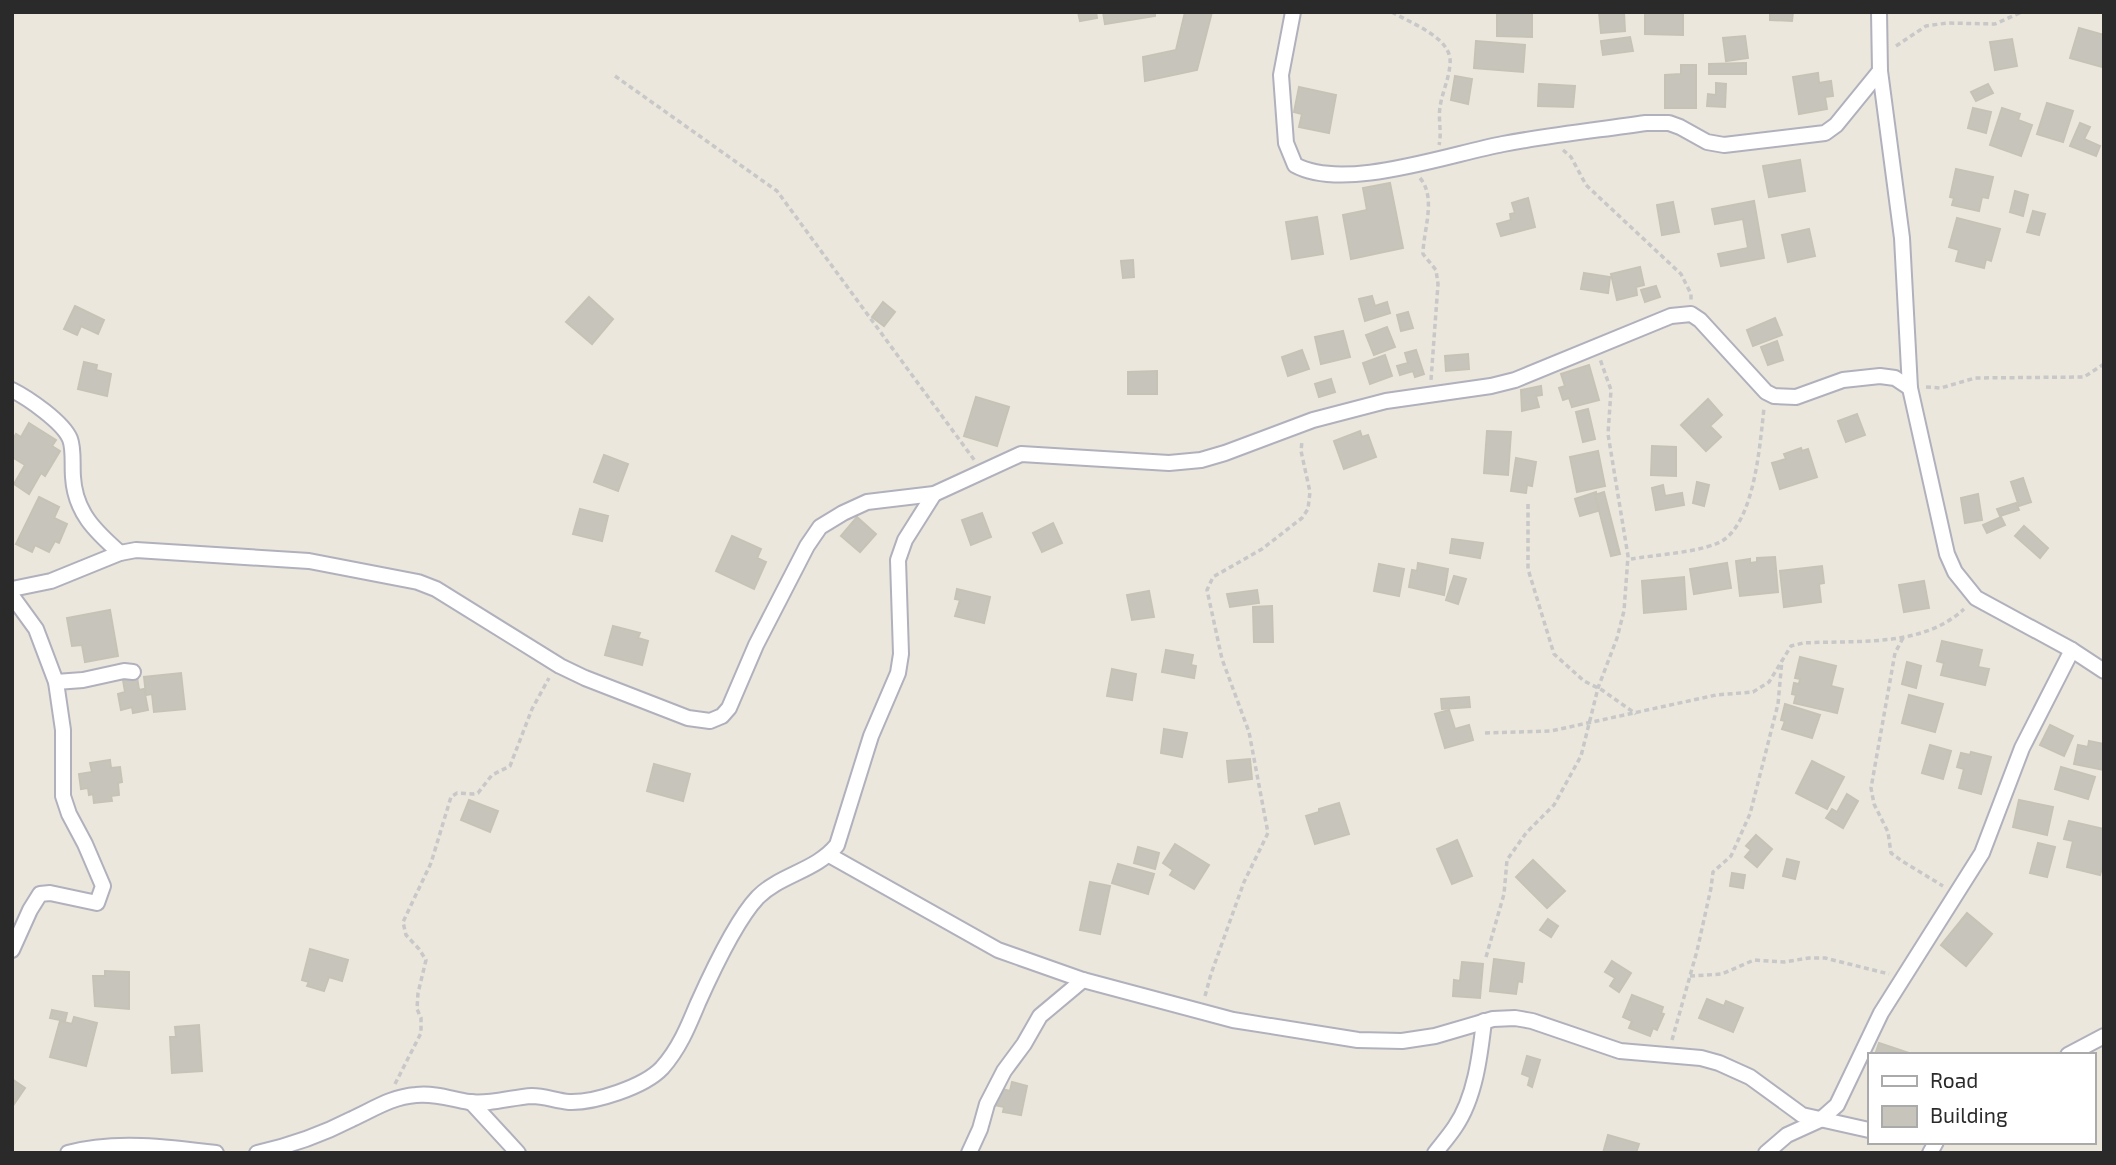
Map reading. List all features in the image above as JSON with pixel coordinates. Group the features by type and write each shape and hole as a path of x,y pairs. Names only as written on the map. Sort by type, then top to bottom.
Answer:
{"street":[{"path":"1293,12 1281,75 1286,143 1295,165 1316,173 1335,174 1410,166 1500,144 1660,122 1680,127 1716,145 1825,133 1836,125 1880,64"},
{"path":"1879,12 1880,64 1902,238 1910,382 1947,554 1955,572 1976,598 2072,650 2104,671"},
{"path":"12,589 51,581 120,553 136,550 309,561 418,582 436,589 560,666 688,718 710,721 722,716 729,708 756,645 807,546 820,527 867,502 934,494 1021,454 1169,463 1200,460 1313,420 1386,401 1515,380 1664,318 1691,314 1700,320 1766,392 1774,397 1796,397 1843,380 1880,376 1910,382"},
{"path":"12,390 55,421 66,433 71,441 76,497 89,524 120,553"},
{"path":"257,1153 352,1120 383,1102 416,1095 442,1095 471,1102 541,1096 565,1102 582,1102 635,1086 660,1070 679,1046 708,980 745,914 758,897 777,883 816,864 837,845 871,736 898,673 901,654 898,560 905,540 934,494"},
{"path":"12,596 36,629 57,682 63,730 63,796 103,886 97,903 50,892 40,894 30,909 12,950"},
{"path":"1766,1153 1778,1141 1796,1129 1820,1120 1837,1105 1870,1033 1982,853 2022,748 2072,650"},
{"path":"57,682 83,680 124,671 133,672"},
{"path":"829,855 998,950 1083,980 1233,1020 1358,1040 1418,1039 1484,1021 1503,1018 1524,1020 1620,1051 1701,1058 1734,1069 1759,1083 1792,1109 1820,1120 1868,1130"},
{"path":"968,1153 980,1129 987,1104 1040,1016 1083,980"},
{"path":"1435,1153 1456,1126 1465,1108 1478,1063 1484,1021"},
{"path":"2072,1053 2104,1036"},
{"path":"471,1102 518,1153"},
{"path":"68,1153 82,1149 154,1145 216,1153"}],"path":[{"path":"1392,12 1433,35 1449,51 1450,65 1439,109 1441,139 1437,158"},
{"path":"1880,64 1926,26 1947,23 1995,24 2022,12"},
{"path":"615,76 777,191 983,471"},
{"path":"1548,138 1571,157 1586,185 1681,274 1691,294 1691,314"},
{"path":"1410,166 1427,189 1423,254 1437,274 1438,284 1429,394"},
{"path":"1486,957 1504,894 1507,860 1526,833 1554,805 1581,756 1598,688 1621,622 1628,555 1608,434 1611,390 1595,347"},
{"path":"1910,382 1941,388 1975,378 2084,377 2104,364"},
{"path":"1631,559 1705,547 1724,541 1733,531 1746,508 1753,480 1766,392"},
{"path":"1204,1012 1206,989 1224,935 1244,882 1268,833 1250,732 1222,659 1207,590 1213,577 1262,549 1308,509 1310,486 1300,446 1313,420"},
{"path":"1528,504 1528,569 1554,654 1584,681 1636,714"},
{"path":"1485,733 1551,731 1716,695 1753,692 1769,682 1791,646 1903,638 1940,625 1957,615 1976,598"},
{"path":"1903,638 1895,653 1882,713 1871,782 1872,796 1888,832 1891,853 1956,893"},
{"path":"1668,1055 1690,976 1713,872 1731,856 1749,814 1778,704 1782,658"},
{"path":"383,1102 401,1075 421,1033 421,1018 417,1009 418,993 426,960 424,954 406,935 402,922 431,863 451,797 457,793 478,793 492,775 510,766 540,690 560,666"},
{"path":"1690,976 1722,974 1754,960 1784,962 1825,958 1903,977"}],"building":[{"path":"1078,12 1096,12 1097,18 1080,21"},
{"path":"1103,12 1155,12 1155,16 1105,24"},
{"path":"1185,12 1212,12 1197,70 1145,81 1143,57 1176,50"},
{"path":"1497,12 1532,12 1532,37 1497,36"},
{"path":"1599,12 1624,12 1625,31 1601,33"},
{"path":"1645,12 1683,12 1683,35 1645,34"},
{"path":"1770,12 1793,12 1792,21 1770,20"},
{"path":"2079,28 2104,35 2102,67 2070,58"},
{"path":"1745,36 1748,58 1726,61 1723,38"},
{"path":"1630,37 1633,51 1603,55 1601,41"},
{"path":"2012,39 2017,66 1995,70 1990,42"},
{"path":"1476,41 1525,45 1523,72 1474,68"},
{"path":"1746,63 1746,74 1709,74 1709,64"},
{"path":"1681,65 1696,65 1696,108 1665,108 1665,75 1681,74"},
{"path":"1818,73 1819,83 1831,81 1833,96 1825,97 1827,109 1799,114 1793,77"},
{"path":"1455,76 1472,79 1468,104 1451,100"},
{"path":"1716,83 1726,84 1725,107 1707,106 1708,94 1716,95"},
{"path":"1539,84 1575,86 1573,107 1538,106"},
{"path":"1988,84 1993,93 1976,101 1971,92"},
{"path":"1299,87 1336,95 1329,133 1299,127 1302,114 1294,112"},
{"path":"2047,103 2073,111 2063,142 2037,134"},
{"path":"1973,108 1991,112 1986,133 1968,128"},
{"path":"2002,108 2020,114 2018,120 2032,125 2021,156 1990,145"},
{"path":"2080,123 2090,127 2084,139 2100,146 2096,156 2070,146"},
{"path":"1800,160 1805,191 1769,197 1763,166"},
{"path":"1956,169 1993,177 1988,198 1982,197 1979,211 1952,205 1954,198 1950,197"},
{"path":"1390,183 1403,248 1351,259 1343,215 1367,210 1363,188"},
{"path":"2015,191 2028,195 2023,216 2010,212"},
{"path":"1528,198 1535,227 1501,236 1497,224 1511,220 1510,214 1515,213 1512,203"},
{"path":"1754,201 1764,258 1721,266 1718,254 1748,248 1743,219 1715,224 1712,209"},
{"path":"1673,202 1679,232 1662,235 1657,205"},
{"path":"2033,211 2045,214 2039,235 2027,232"},
{"path":"1317,217 1323,254 1292,259 1286,222"},
{"path":"1957,218 2000,229 1991,261 1986,259 1984,268 1956,261 1959,250 1949,247"},
{"path":"1809,229 1815,256 1788,262 1782,235"},
{"path":"1133,260 1134,277 1123,278 1121,261"},
{"path":"1640,267 1644,285 1636,287 1637,295 1617,300 1611,274"},
{"path":"1584,273 1610,277 1608,293 1581,289"},
{"path":"1656,286 1660,297 1645,302 1641,290"},
{"path":"1372,296 1375,306 1387,302 1390,313 1365,321 1359,299"},
{"path":"589,297 613,319 592,344 566,322"},
{"path":"883,302 895,312 884,326 872,317"},
{"path":"75,306 104,320 98,334 81,326 77,335 64,329"},
{"path":"1408,312 1413,328 1401,331 1397,315"},
{"path":"1775,318 1782,335 1753,346 1747,330"},
{"path":"1387,327 1395,347 1374,355 1366,335"},
{"path":"1343,331 1350,357 1321,364 1315,337"},
{"path":"1777,341 1783,360 1768,365 1761,347"},
{"path":"1302,350 1309,369 1288,376 1282,357"},
{"path":"1416,350 1424,374 1415,377 1413,371 1400,375 1397,366 1408,363 1405,353"},
{"path":"1468,354 1469,369 1446,371 1445,356"},
{"path":"1385,355 1392,376 1370,384 1363,363"},
{"path":"84,362 97,365 96,370 111,374 107,396 78,389"},
{"path":"1589,365 1599,400 1572,407 1569,398 1563,400 1559,388 1565,386 1561,374"},
{"path":"1157,371 1157,394 1128,394 1128,372"},
{"path":"1331,379 1335,392 1319,397 1315,384"},
{"path":"1541,386 1542,395 1536,396 1539,407 1522,411 1521,390"},
{"path":"976,397 1009,407 997,446 964,436"},
{"path":"1708,399 1722,415 1710,426 1721,437 1706,451 1681,425"},
{"path":"1588,409 1595,439 1583,442 1576,412"},
{"path":"1857,414 1865,435 1846,442 1838,421"},
{"path":"29,423 56,440 52,446 60,451 45,476 41,473 29,494 14,484 25,465 12,457 12,441 16,434 21,437"},
{"path":"1360,431 1362,437 1368,435 1376,457 1344,469 1334,441"},
{"path":"1487,431 1511,432 1508,475 1484,473"},
{"path":"1652,446 1676,447 1676,476 1651,475"},
{"path":"1801,448 1802,451 1808,449 1817,477 1780,489 1772,463 1786,459 1784,454"},
{"path":"1598,451 1605,486 1577,492 1570,457"},
{"path":"604,455 628,464 618,491 594,482"},
{"path":"1516,458 1536,462 1532,486 1527,485 1526,493 1511,491"},
{"path":"2023,478 2031,502 2019,506 2011,482"},
{"path":"1697,482 1709,485 1704,506 1693,503"},
{"path":"1663,485 1665,496 1682,493 1684,505 1656,510 1652,488"},
{"path":"1596,492 1601,510 1580,516 1575,499"},
{"path":"1604,492 1620,554 1611,556 1595,495"},
{"path":"1978,494 1982,520 1965,523 1961,498"},
{"path":"39,497 59,507 54,518 67,524 59,543 55,541 49,552 35,545 32,552 16,544"},
{"path":"2016,503 2019,510 2000,516 1997,509"},
{"path":"580,509 608,516 602,541 573,534"},
{"path":"982,513 991,537 971,545 962,520"},
{"path":"857,517 876,534 860,552 841,536"},
{"path":"2001,517 2005,525 1987,533 1983,525"},
{"path":"1053,523 1062,543 1042,552 1033,533"},
{"path":"2024,526 2048,548 2040,558 2015,536"},
{"path":"732,536 761,549 757,558 766,562 754,589 716,571"},
{"path":"1452,539 1483,543 1480,558 1450,553"},
{"path":"1775,557 1778,592 1740,596 1736,561 1750,559 1750,563 1757,562 1757,558"},
{"path":"1418,563 1448,569 1444,595 1409,587 1412,570 1417,571"},
{"path":"1727,563 1731,588 1694,594 1690,569"},
{"path":"1379,564 1404,569 1399,596 1374,591"},
{"path":"1822,566 1824,583 1819,584 1821,602 1784,607 1780,571"},
{"path":"1454,576 1466,579 1458,604 1446,600"},
{"path":"1684,577 1686,609 1644,613 1642,581"},
{"path":"1924,581 1929,608 1904,612 1899,585"},
{"path":"957,589 990,597 984,623 955,616 960,600 955,599"},
{"path":"1257,590 1259,603 1230,607 1227,594"},
{"path":"1149,591 1154,617 1132,620 1127,595"},
{"path":"1272,606 1273,642 1254,642 1253,607"},
{"path":"110,610 118,656 85,662 82,645 72,646 67,618"},
{"path":"613,626 640,633 638,638 648,641 642,665 605,655"},
{"path":"1942,641 1982,650 1978,667 1989,669 1985,685 1941,675 1944,663 1937,661"},
{"path":"1166,650 1193,655 1191,665 1196,666 1194,678 1162,672"},
{"path":"1800,657 1836,666 1831,686 1843,689 1837,713 1794,703 1796,695 1792,694 1794,683 1799,684 1800,679 1795,678"},
{"path":"1907,662 1921,666 1916,688 1902,684"},
{"path":"1112,669 1136,674 1132,700 1107,696"},
{"path":"181,673 185,709 154,712 152,694 146,695 144,677"},
{"path":"137,677 139,690 144,689 148,710 133,713 132,707 121,710 118,694 125,692 123,680"},
{"path":"1909,695 1943,704 1935,732 1902,723"},
{"path":"1469,697 1470,707 1442,709 1441,699"},
{"path":"1785,704 1820,715 1812,738 1782,729"},
{"path":"1449,710 1455,729 1469,725 1473,740 1445,748 1435,714"},
{"path":"2050,725 2073,736 2064,756 2040,745"},
{"path":"1164,729 1187,733 1182,757 1161,753"},
{"path":"2089,741 2104,744 2104,770 2074,764 2078,745 2088,747"},
{"path":"1930,745 1951,751 1943,779 1922,773"},
{"path":"1971,752 1991,757 1981,794 1959,788 1964,769 1957,767 1961,753 1970,755"},
{"path":"1250,759 1252,779 1229,782 1227,761"},
{"path":"110,760 111,768 120,767 122,782 118,783 119,795 111,796 112,801 94,803 93,794 89,795 88,788 81,789 79,774 92,772 90,763"},
{"path":"1812,761 1844,777 1827,809 1796,793"},
{"path":"654,764 690,774 683,801 647,791"},
{"path":"2061,767 2095,777 2088,799 2055,789"},
{"path":"1847,794 1858,801 1843,828 1826,818 1832,809 1837,812"},
{"path":"469,800 498,811 490,832 461,820"},
{"path":"2019,800 2053,807 2047,835 2013,827"},
{"path":"1339,803 1349,834 1315,844 1306,816"},
{"path":"2069,821 2104,829 2104,861 2100,875 2067,867 2073,841 2064,839"},
{"path":"1756,835 1772,849 1757,867 1745,857 1751,850 1746,846"},
{"path":"1457,840 1472,876 1452,884 1437,849"},
{"path":"2038,843 2055,847 2047,877 2030,873"},
{"path":"1175,844 1209,865 1194,889 1170,875 1173,870 1163,863"},
{"path":"1138,847 1159,853 1155,869 1134,863"},
{"path":"1787,859 1799,862 1795,879 1783,876"},
{"path":"1533,860 1565,891 1547,908 1516,877"},
{"path":"1118,864 1154,874 1148,894 1112,883"},
{"path":"1732,873 1745,875 1743,888 1730,886"},
{"path":"1090,882 1110,886 1100,934 1080,930"},
{"path":"1967,913 1992,934 1966,966 1941,945"},
{"path":"1548,919 1558,926 1551,937 1540,930"},
{"path":"310,949 348,960 342,981 329,977 324,991 307,986 309,982 302,980"},
{"path":"1494,959 1524,963 1522,982 1518,981 1516,994 1490,991"},
{"path":"1612,961 1631,973 1619,992 1610,986 1615,978 1605,972"},
{"path":"1462,962 1483,964 1480,998 1453,996 1454,980 1460,981"},
{"path":"105,971 129,972 129,1009 95,1006 93,976 105,976"},
{"path":"1632,995 1663,1007 1661,1013 1664,1014 1657,1030 1653,1028 1650,1036 1629,1028 1632,1021 1623,1017"},
{"path":"1707,999 1724,1006 1726,1001 1743,1008 1733,1032 1699,1018"},
{"path":"52,1010 67,1013 65,1021 50,1018"},
{"path":"74,1017 97,1023 86,1066 50,1057 60,1021 72,1024"},
{"path":"199,1025 202,1071 172,1073 170,1037 176,1037 175,1027"},
{"path":"1879,1043 1909,1053 1876,1053"},
{"path":"1527,1056 1540,1060 1532,1087 1528,1085 1530,1077 1522,1074"},
{"path":"12,1079 25,1088 12,1107"},
{"path":"1012,1082 1027,1086 1021,1115 1003,1112 1004,1107 994,1105 998,1088 1010,1091"},
{"path":"1608,1135 1639,1144 1636,1153 1603,1153"}]}
